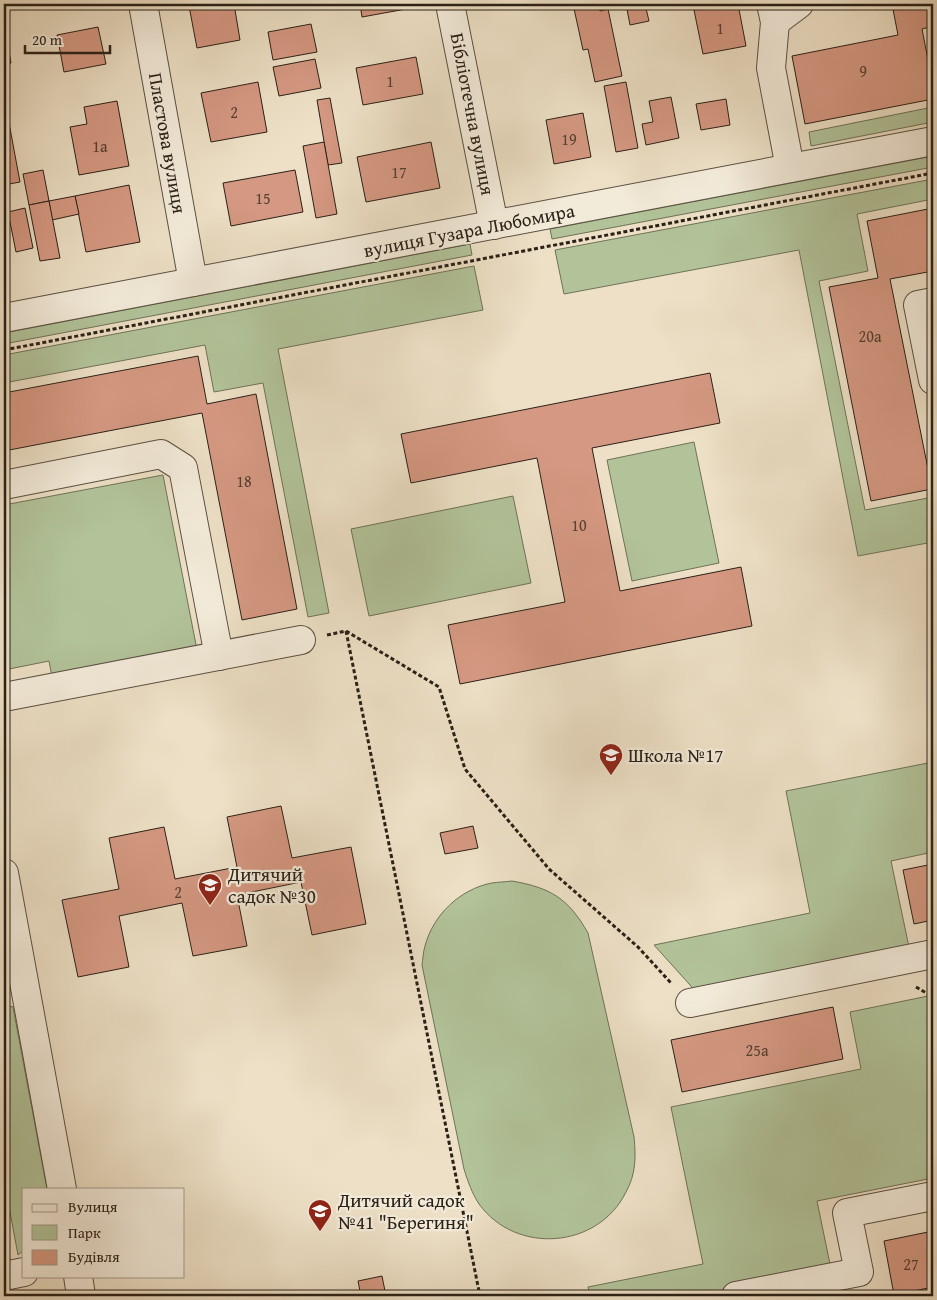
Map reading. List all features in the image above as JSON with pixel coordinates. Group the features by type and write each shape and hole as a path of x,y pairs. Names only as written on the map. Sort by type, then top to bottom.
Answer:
{"street":[{"name":"Пластова вулиця","path":"144,4 193,282"},
{"name":"Бібліотечна вулиця","path":"450,4 494,224"},
{"path":"790,168 771,68 773,13 799,4"},
{"name":"вулиця Гузара Любомира","path":"4,318 933,141"},
{"path":"933,302 918,305 933,380"},
{"path":"4,484 161,454 183,468 219,656"},
{"path":"4,697 301,640"},
{"path":"4,873 12,969 62,1188"},
{"path":"690,1003 933,954"},
{"path":"736,1296 859,1272 847,1214 933,1196"},
{"path":"4,1276 22,1272"},
{"path":"78,1278 81,1296"}],"path":[{"path":"4,350 933,173"},
{"path":"346,631 480,1296"},
{"path":"333,634 346,631 439,686 465,769 549,869 638,947 690,1003"}],"green space":[{"path":"933,107 933,122 811,146 809,132"},
{"path":"933,156 933,167 552,239 550,229"},
{"path":"933,179 933,199 857,214 868,271 819,281 865,510 933,497 933,542 858,556 799,250 564,294 555,250"},
{"path":"470,244 472,255 4,344 4,333"},
{"path":"474,266 483,310 278,349 329,613 308,617 263,383 214,392 205,345 4,383 4,355"},
{"path":"694,442 719,563 632,581 607,460"},
{"path":"163,475 197,650 52,677 49,661 4,670 4,505"},
{"path":"513,496 531,583 369,616 351,529"},
{"path":"933,762 933,852 891,861 910,952 699,995 654,945 810,913 786,791"},
{"path":"512,881 538,887 557,896 573,911 588,933 634,1137 635,1158 632,1179 613,1211 596,1225 577,1234 556,1238 534,1238 514,1232 495,1220 479,1204 474,1196 464,1169 422,965 424,948 429,935 434,924 449,905 459,897 480,886"},
{"path":"933,995 933,1178 817,1201 831,1269 695,1296 590,1296 588,1287 703,1264 671,1107 861,1069 850,1012"},
{"path":"4,1004 13,1007 47,1188 22,1188 22,1252 18,1255 4,1180"},
{"path":"933,1287 933,1296 894,1295"}],"building":[{"path":"199,4 234,4 240,40 197,48 189,6"},
{"path":"360,4 405,4 406,9 362,17"},
{"path":"573,4 598,4 600,11 608,9 622,76 595,82 588,49 583,50"},
{"path":"626,4 645,4 649,21 630,25"},
{"path":"738,4 746,46 703,54 694,10"},
{"path":"892,4 933,4 933,26 922,29 933,86 933,99 805,124 792,56 898,35"},
{"path":"4,23 11,63 4,64"},
{"path":"311,24 317,52 273,60 268,32"},
{"path":"98,27 106,64 64,72 57,35"},
{"path":"416,57 423,94 363,105 356,68"},
{"path":"315,59 321,88 279,96 273,67"},
{"path":"258,82 267,132 211,142 201,93"},
{"path":"626,82 638,148 616,152 604,86"},
{"path":"671,97 679,138 646,145 642,124 653,122 649,101"},
{"path":"330,98 342,163 328,165 317,100"},
{"path":"726,99 730,125 701,130 696,104"},
{"path":"4,101 9,123 4,124"},
{"path":"117,101 129,166 79,175 70,127 87,124 84,107"},
{"path":"583,113 591,157 554,164 546,120"},
{"path":"9,123 20,182 4,185 4,124"},
{"path":"324,142 337,214 316,218 303,146"},
{"path":"431,142 440,188 366,202 357,157"},
{"path":"43,170 49,201 29,205 23,174"},
{"path":"295,170 303,212 231,226 223,183"},
{"path":"129,185 140,242 86,252 75,196"},
{"path":"75,196 79,214 52,220 49,201"},
{"path":"49,201 60,258 40,261 29,205"},
{"path":"25,208 33,248 16,252 8,212"},
{"path":"933,208 933,271 890,279 932,489 871,501 829,287 878,278 867,221"},
{"path":"198,356 207,404 256,394 297,609 242,620 202,413 4,451 4,393"},
{"path":"710,373 720,423 592,448 620,591 741,567 752,626 460,684 448,625 565,602 537,458 411,483 401,434"},
{"path":"281,806 292,858 351,847 366,924 312,935 301,882 237,895 247,946 193,956 182,903 119,916 129,967 78,977 62,900 119,889 109,838 164,827 175,879 237,867 227,817"},
{"path":"473,826 478,848 445,854 440,833"},
{"path":"933,864 933,920 914,924 903,870"},
{"path":"833,1007 843,1059 682,1092 671,1040"},
{"path":"933,1231 933,1287 894,1295 884,1241"},
{"path":"382,1276 386,1296 361,1296 358,1281"}],"place":[{"name":"Школа №17","path":"611,776"},
{"name":"Дитячий садок №30","path":"210,906"},
{"name":"Дитячий садок №41 \"Берегиня\"","path":"320,1232"}]}
